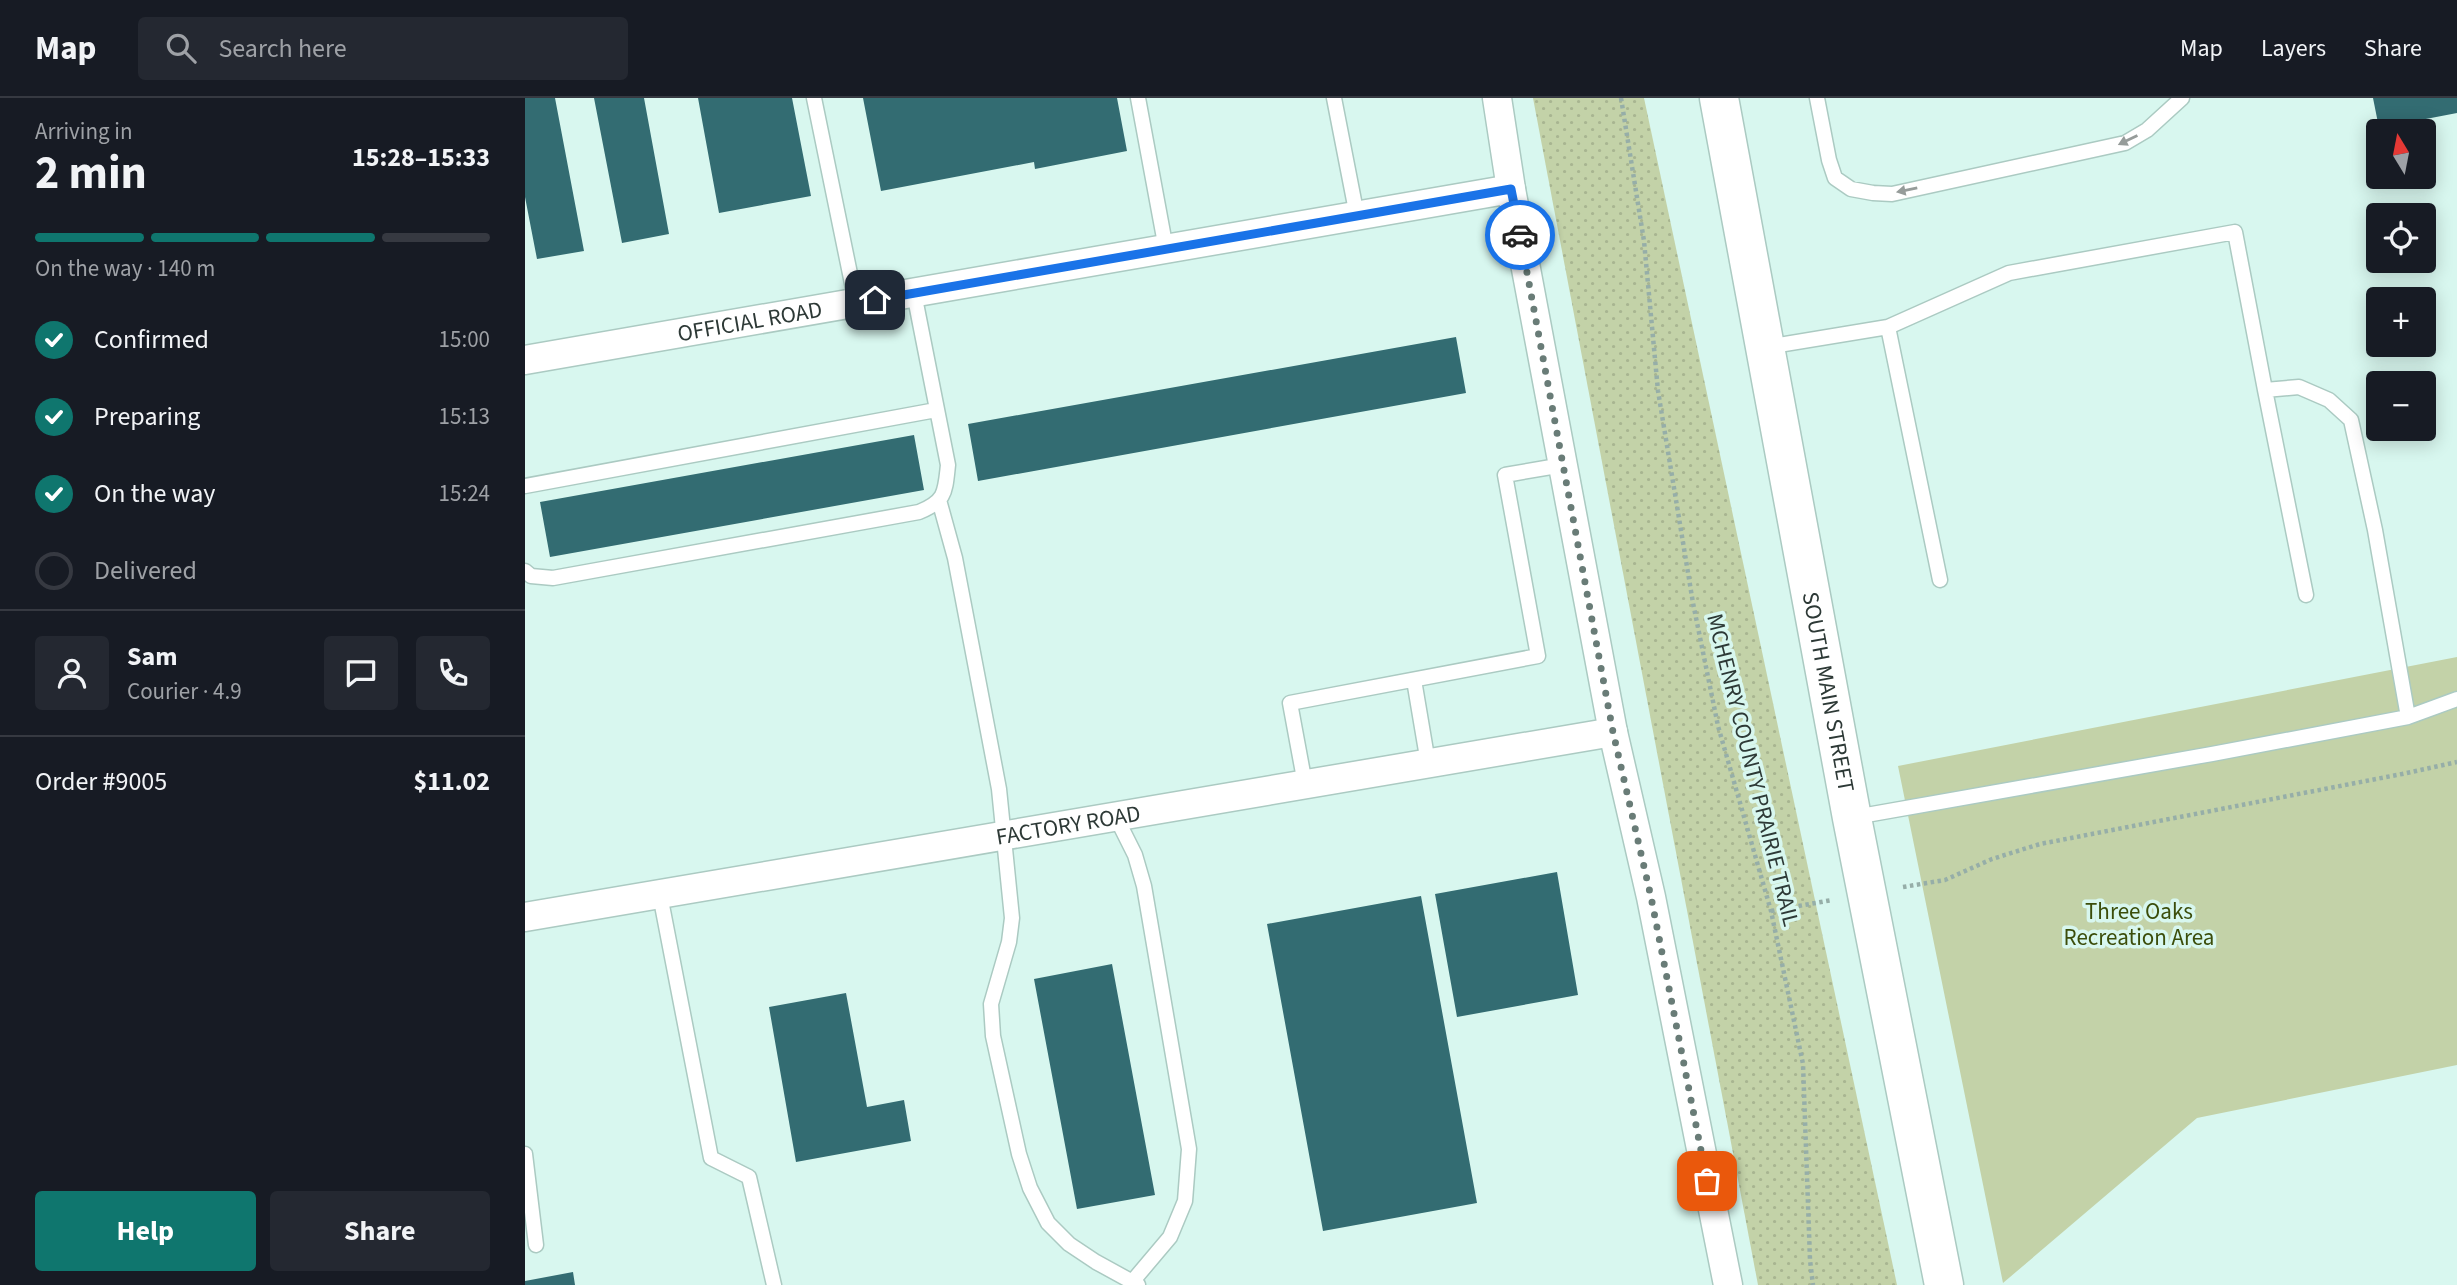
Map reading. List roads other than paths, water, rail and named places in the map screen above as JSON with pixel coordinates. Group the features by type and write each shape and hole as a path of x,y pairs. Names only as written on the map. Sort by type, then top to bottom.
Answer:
{"street":[{"path":"1497,98 1511,189 1613,732 1654,910 1728,1285"},
{"name":"SOUTH MAIN STREET","path":"1719,98 1852,818 1944,1285"},
{"name":"OFFICIAL ROAD","path":"525,360 1511,189"},
{"name":"FACTORY ROAD","path":"525,918 1613,732"}],"lane":[{"path":"814,98 856,303"},
{"path":"1139,98 1165,249"},
{"path":"1334,98 1357,216"},
{"path":"1817,98 1835,178 1851,189 1892,194 2125,143 2147,130 2182,98"},
{"path":"1765,348 1888,327 2010,273 2235,232 2306,595"},
{"path":"525,571 530,576 553,578 919,512 935,506 946,492 948,465 914,293"},
{"path":"1888,327 1940,580"},
{"path":"2265,390 2299,387 2329,400 2351,420 2375,530 2408,717"},
{"path":"525,486 936,411"},
{"path":"1305,784 1290,703 1538,656 1505,475 1563,464"},
{"path":"939,500 955,558 999,789 1012,929 991,1004 993,1035 1019,1154 1030,1188 1048,1223 1069,1244 1135,1283 1170,1237 1185,1201 1189,1149 1144,886 1135,855 1116,817"},
{"path":"1414,680 1429,763"},
{"path":"1852,818 2408,717 2457,699"},
{"path":"660,895 711,1158 749,1177 774,1285"},
{"path":"525,1154 536,1245"}],"park label":[{"name":"Three Oaks Recreation Area","path":"2139,924"}]}
